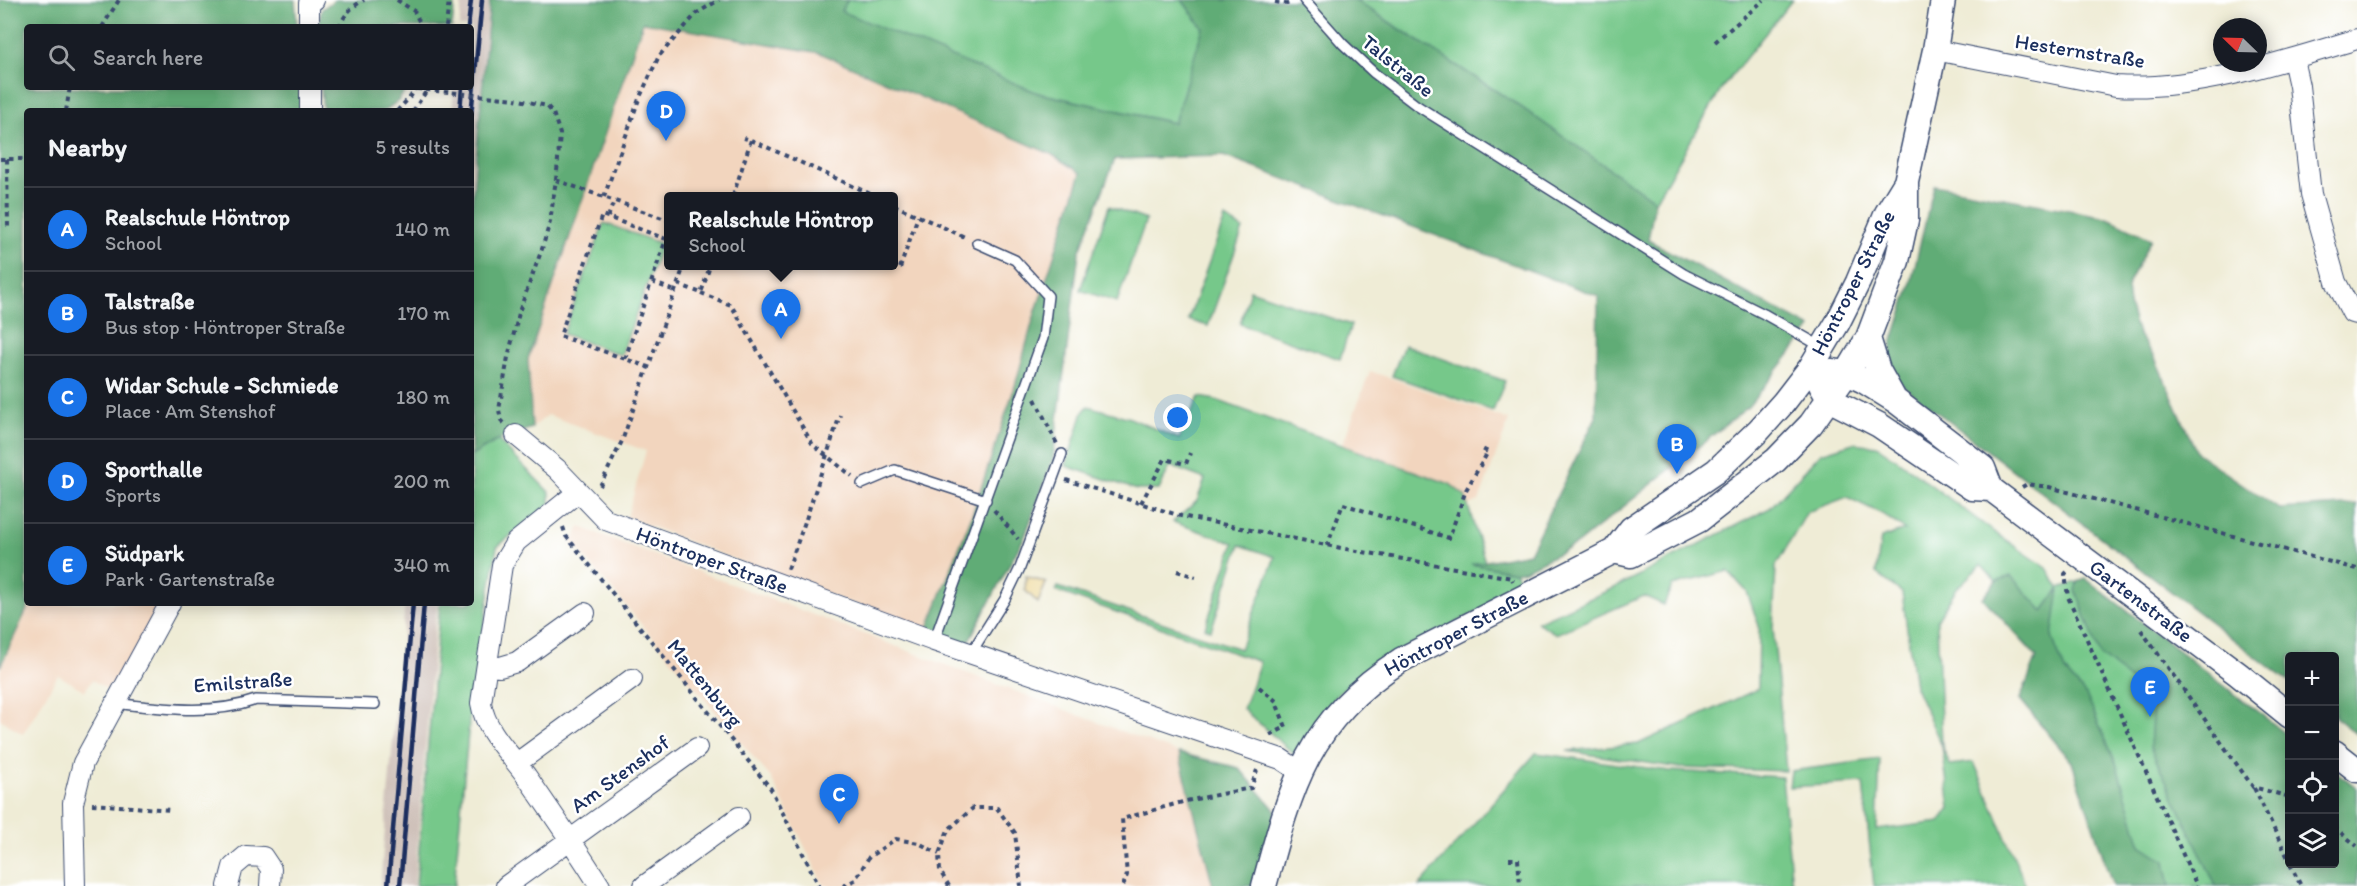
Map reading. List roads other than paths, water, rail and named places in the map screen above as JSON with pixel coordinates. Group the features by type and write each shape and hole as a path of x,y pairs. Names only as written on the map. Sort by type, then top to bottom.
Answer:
{"street":[{"name":"Höntroper Straße","path":"1614,551 1631,555 1699,519 1776,460 1811,424 1847,373 1868,338 1897,261 1906,219 1906,182 1935,50 1943,0"},
{"path":"309,24 310,1"},
{"name":"Hesternstraße","path":"1935,50 2116,86 2142,87 2174,86 2293,59 2357,39"},
{"path":"2293,59 2299,86 2311,194 2336,282 2352,313 2357,314"},
{"path":"309,90 310,108"},
{"name":"Höntroper Straße","path":"1264,886 1283,816 1299,771 1322,732 1344,706 1382,672 1401,660 1614,551 1631,529 1716,471 1759,430 1784,402 1816,357 1858,282 1887,213 1906,182"},
{"name":"Gartenstraße","path":"1868,338 1878,370 1896,401"},
{"name":"Gartenstraße","path":"1816,357 1880,390 1896,401 1983,468 1998,494 2285,713"},
{"path":"1816,357 1829,399"},
{"name":"Gartenstraße","path":"1829,399 1879,425 1972,488 1998,494"},
{"name":"Höntroper Straße","path":"516,435 557,470 606,520 934,640 1281,759 1299,771"},
{"name":"Am Stenshof","path":"584,498 558,508 516,542 502,565 481,703 483,717 489,728 571,839 600,886"},
{"path":"75,886 73,803 76,783 83,763 114,703 168,606"},
{"path":"487,666 500,667 517,663 585,613"},
{"path":"517,763 632,679"},
{"name":"Am Stenshof","path":"506,886 697,748"},
{"path":"2339,756 2357,770"},
{"path":"644,886 739,817"},
{"path":"228,886 233,867 246,856 263,857 271,868 268,884"}],"lane":[{"name":"Talstraße","path":"1304,0 1343,44 1374,73 1416,105 1684,274 1764,314 1816,357"},
{"path":"934,640 1043,338 1048,296 1015,260 977,243"},
{"path":"971,653 1005,599 1020,568 1062,454"},
{"path":"862,484 896,470 986,500"},
{"name":"Emilstraße","path":"114,703 177,710 242,705 256,700 375,704"}],"railway":[{"path":"468,24 471,0"},
{"path":"474,84 482,0"},
{"path":"460,108 462,90"},
{"path":"472,108 473,90"},
{"path":"388,886 413,606"},
{"path":"400,886 424,606"}],"place":[{"name":"Sporthalle","path":"666,141"},
{"name":"Realschule Höntrop","path":"781,339"},
{"name":"Talstraße","path":"1677,474"},
{"name":"Südpark","path":"2150,717"},
{"name":"Widar Schule - Schmiede","path":"839,824"}]}
